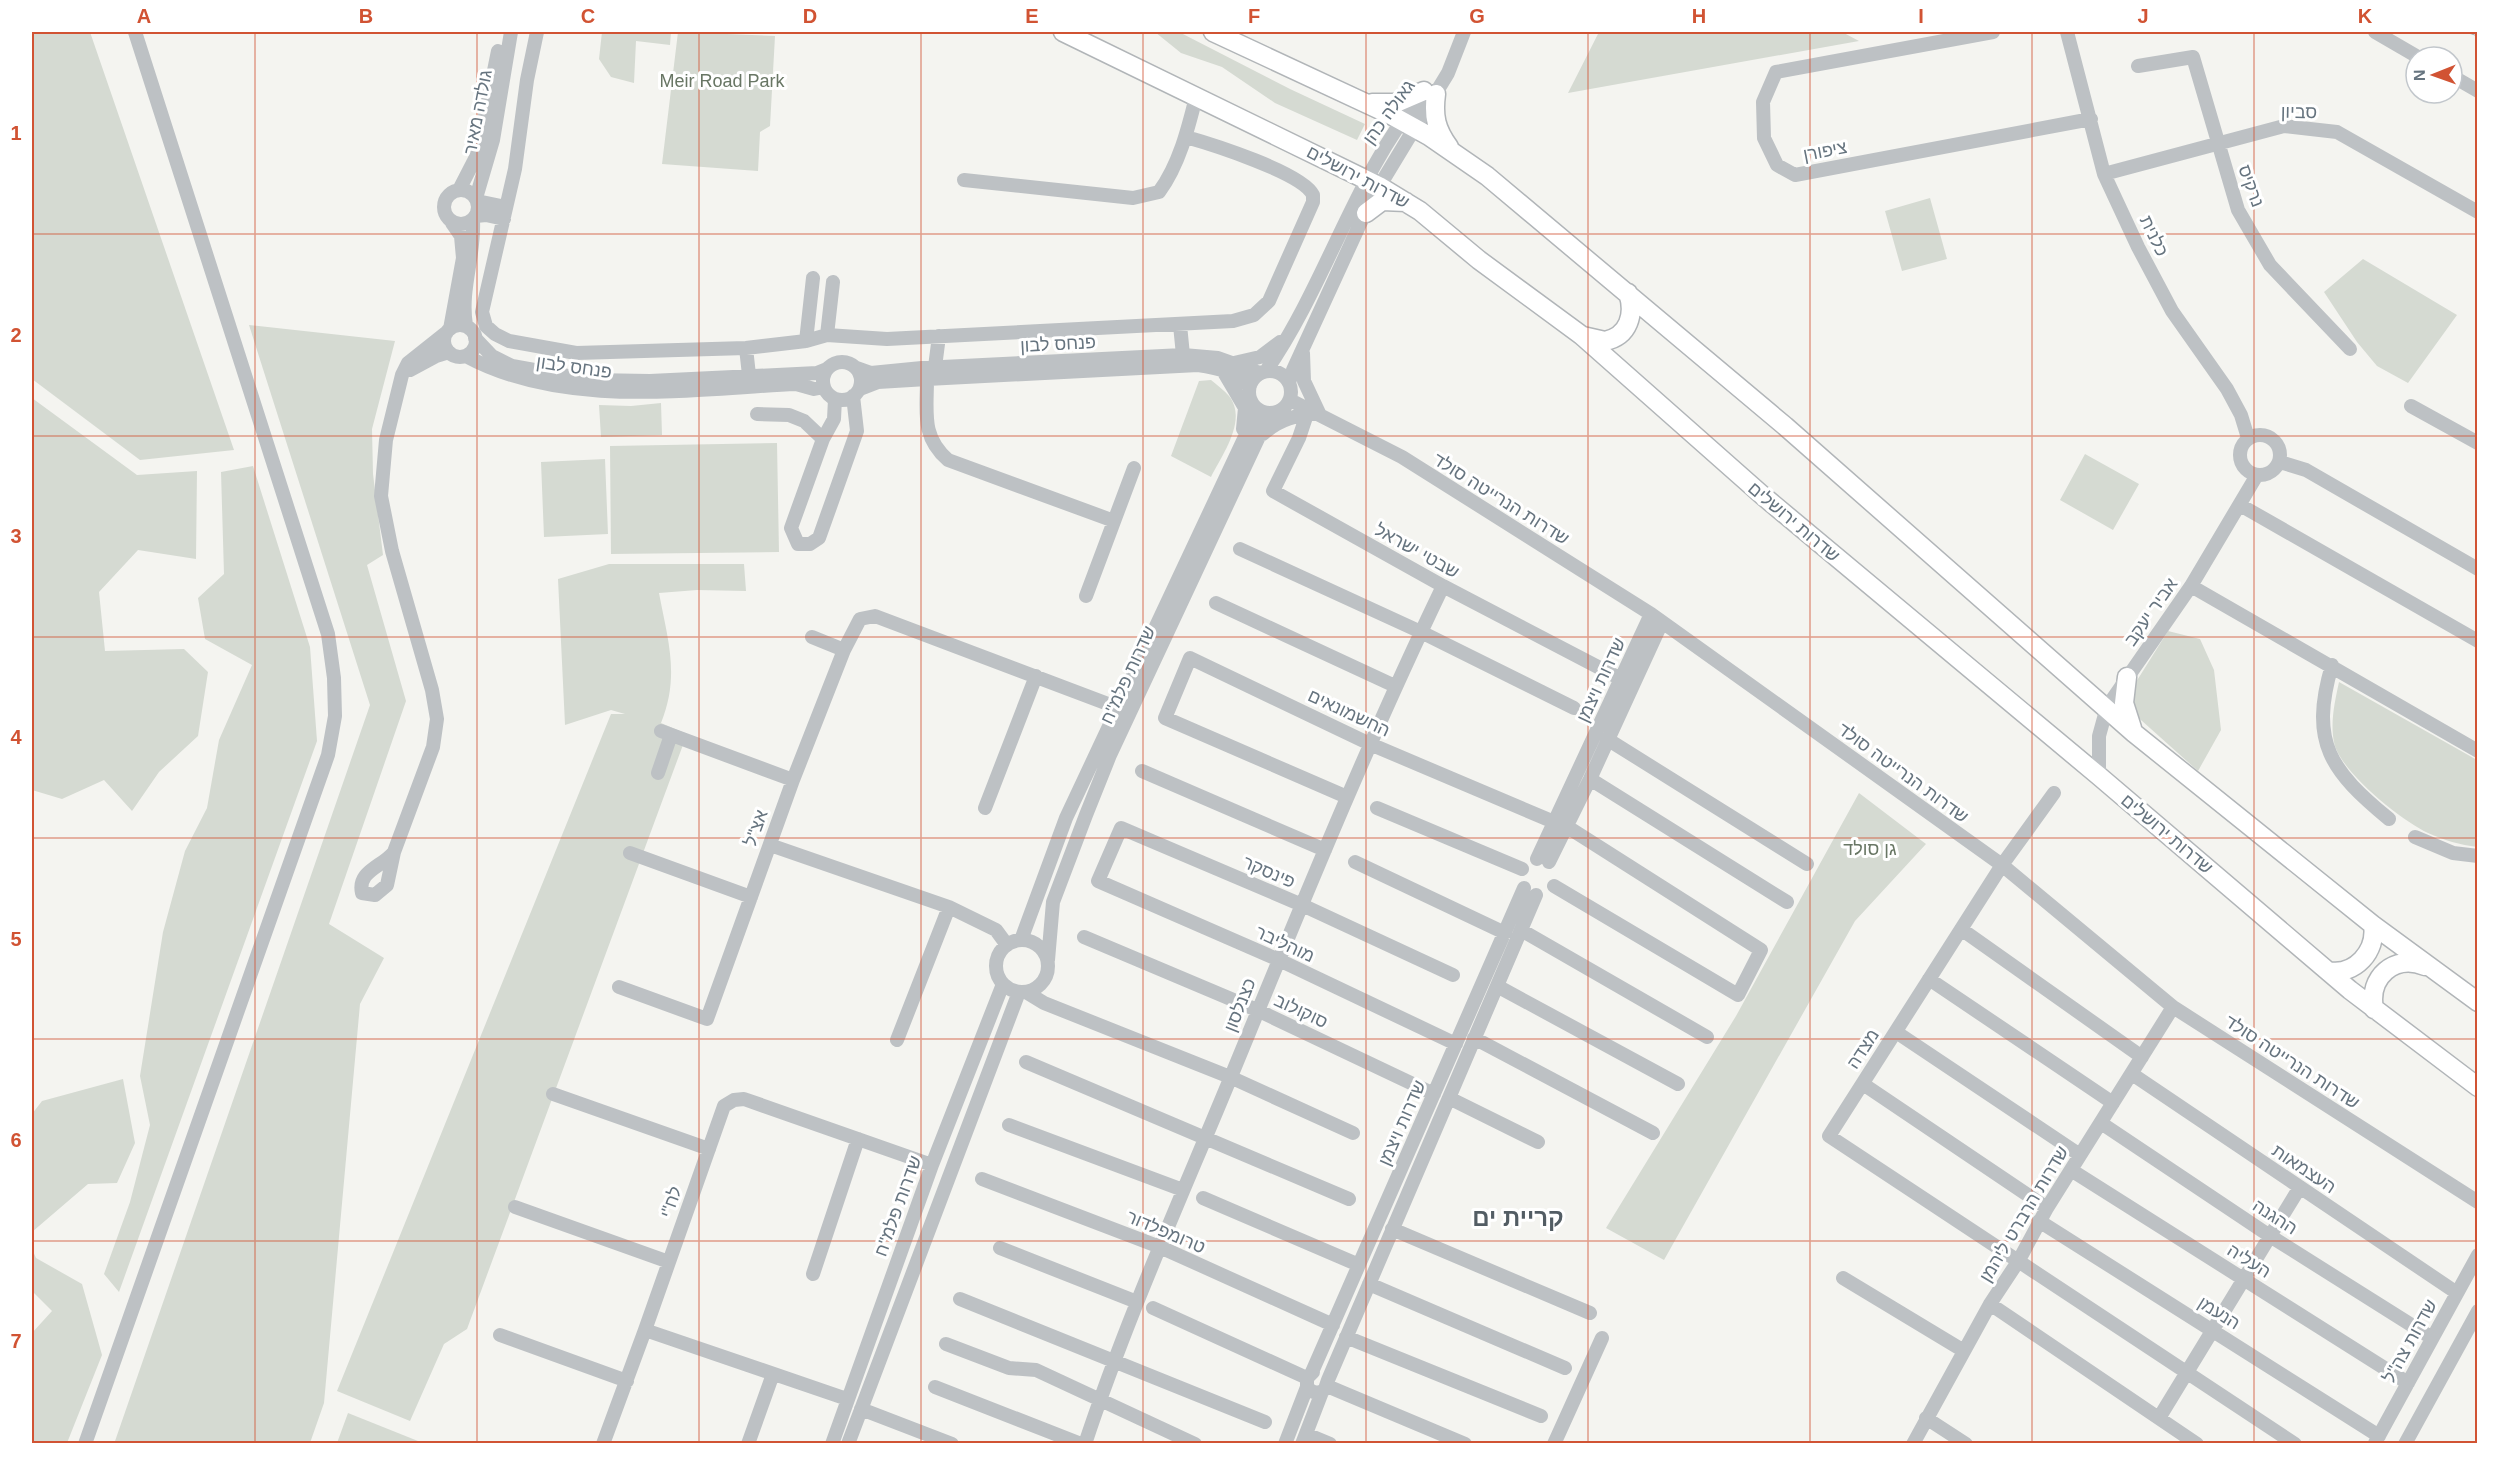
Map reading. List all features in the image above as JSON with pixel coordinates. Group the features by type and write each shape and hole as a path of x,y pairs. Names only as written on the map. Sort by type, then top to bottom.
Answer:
{"main road":[{"name":"שדרות ירושלים","path":"1063,32 1408,202 1479,260 1581,336 1762,495 2328,971 2374,1009 2478,1087"},
{"path":"1222,34 1408,125 1452,150 1487,176 1794,433 2134,733 2373,925 2427,967 2478,1002"},
{"path":"1365,103 1396,103 1430,93 1436,127 1452,150"},
{"path":"1366,213 1382,201 1408,202"},
{"path":"1581,336 1605,341 1623,332 1629,324 1631,314 1628,293"},
{"path":"2127,677 2124,703 2134,733"},
{"path":"2328,971 2344,972 2354,968 2360,962 2373,944 2373,925"},
{"path":"2374,1009 2373,988 2390,967 2406,962 2427,967"}],"street":[{"path":"85,1443 328,755 335,716 334,678 328,634 135,32"},
{"name":"גולדה מאיר","path":"459,190 469,173 483,136 502,32"},
{"name":"גולדה מאיר","path":"476,200 493,140 511,32"},
{"path":"537,32 527,80 515,169 482,312 486,326 509,341 576,353 746,348 806,342 827,335 887,339 1180,325 1233,321 1254,315 1269,301 1313,201 1313,195 1306,186 1263,164 1186,137"},
{"name":"גאולה כהן","path":"1408,125 1430,93 1448,73 1464,32"},
{"name":"ציפורן","path":"1993,32 1776,72 1763,102 1764,138 1777,165 1795,175 2091,119"},
{"name":"כלנית","path":"2067,32 2104,174 2138,247 2172,311 2227,389 2241,415 2248,438"},
{"path":"2374,32 2404,49"},
{"name":"נרקיס","path":"2138,66 2193,57 2217,145 2238,210 2270,265 2350,349"},
{"path":"504,72 527,80"},
{"path":"2464,83 2478,91"},
{"path":"964,180 1133,198 1159,192 1166,183 1186,137 1196,97"},
{"path":"1372,183 1366,213 1289,383 1290,400 1282,410 1264,411 1251,402 1250,386 1263,372 1292,330 1372,183 1408,125"},
{"name":"סביון","path":"2104,174 2284,126 2337,132 2478,212"},
{"path":"476,200 472,256 464,301 466,326 473,334 474,349 466,356 456,357 448,352 444,345 463,258 461,236 445,216 444,201 450,194 459,190 468,191 476,200 505,213"},
{"path":"452,223 462,225 482,214 505,213"},
{"path":"806,342 813,278"},
{"path":"827,335 833,282"},
{"path":"1180,325 1183,355"},
{"path":"394,852 433,747 437,730 432,690 392,550 381,496 386,440 400,384 408,363 449,330 462,326 473,334"},
{"path":"1230,463 1242,431 1245,408 1228,366 1260,357 1292,330"},
{"name":"פנחס לבון","path":"473,334 492,356 512,366 590,380 650,381 817,373 827,369"},
{"path":"935,367 939,336"},
{"path":"746,348 749,375"},
{"path":"1253,444 1274,423 1313,413 1304,381 1304,348"},
{"path":"400,384 410,370 448,352"},
{"name":"פנחס לבון","path":"857,368 871,373 935,367 1183,355 1218,358 1250,386"},
{"name":"פנחס לבון","path":"466,356 503,374 600,391 658,392 796,384 814,389 824,387"},
{"path":"835,399 834,419 823,439 791,528 798,544 810,544 819,538 856,431 857,393 861,378 857,368 847,362 842,362 827,369 823,381 824,387 835,399 844,400 857,393"},
{"name":"פנחס לבון","path":"857,393 878,382 1173,365 1228,366 1263,372"},
{"path":"1263,372 1282,374 1289,383"},
{"path":"927,379 927,429 935,449 948,460 1114,521"},
{"name":"שדרות הנרייטה סולד","path":"1290,400 1402,457 1657,618 2002,865 2173,1007 2478,1202"},
{"path":"2411,405 2478,443"},
{"name":"שדרות פלמ\"ח","path":"1014,943 1066,818 1230,463 1264,411"},
{"name":"שדרות פלמ\"ח","path":"1048,960 1053,902 1086,814 1110,755 1253,444 1264,411"},
{"name":"שבטי ישראל","path":"1313,413 1273,492 1443,586 1621,679"},
{"path":"757,414 789,415 804,421 823,439"},
{"path":"2260,434 2273,438 2280,449 2280,462 2271,472 2257,475 2245,469 2241,463 2241,449 2248,438 2260,434"},
{"path":"2280,462 2306,470 2478,569"},
{"path":"1086,596 1134,468"},
{"name":"אביר יעקב","path":"2099,777 2099,736 2107,707 2191,586 2257,475"},
{"path":"2240,505 2478,641"},
{"path":"1240,549 1421,632 1574,708"},
{"name":"כצנלסון","path":"1083,1443 1137,1302 1278,960 1395,686 1443,586"},
{"path":"2191,586 2478,751"},
{"path":"1216,603 1395,686"},
{"name":"אצ\"ל","path":"619,987 706,1019 793,780 844,650 860,620 875,616 1116,707"},
{"name":"שדרות ויצמן","path":"1543,860 1621,679 1657,618"},
{"name":"שדרות ויצמן","path":"1560,824 1590,779 1657,618"},
{"path":"812,637 844,650"},
{"name":"החשמונאים","path":"1347,797 1166,718 1190,658 1370,744 1560,824 1761,950 1738,995 1554,886"},
{"path":"2332,665 2324,690 2323,716 2326,747 2340,773 2359,794 2389,819"},
{"path":"985,808 1036,676"},
{"path":"658,773 666,733 793,780"},
{"path":"1607,739 1807,864"},
{"path":"1142,771 1325,850"},
{"path":"1590,779 1787,902"},
{"name":"מצדה","path":"2054,794 2002,865 1829,1136 2295,1443"},
{"path":"1377,808 1522,869"},
{"name":"פינסקר","path":"1098,881 1120,828 1302,905 1453,975"},
{"path":"2415,837 2453,854 2478,856"},
{"path":"770,845 949,907 996,930 1014,943 1039,946 1048,960 1046,977 1034,990 1022,992"},
{"path":"630,853 751,897"},
{"path":"1531,860 1543,860 1557,876 1554,886 1546,893 1530,891 1521,878 1522,869 1531,860"},
{"path":"1355,862 1504,933"},
{"name":"מוהליבר","path":"1098,881 1278,960 1456,1044"},
{"name":"שדרות ויצמן","path":"1285,1443 1309,1379 1504,933 1530,891"},
{"name":"שדרות ויצמן","path":"1304,1438 1521,930 1530,891"},
{"path":"897,1040 949,907"},
{"path":"1961,929 2142,1057"},
{"path":"1521,930 1707,1037"},
{"name":"סוקולוב","path":"1084,938 1257,1010 1434,1094"},
{"path":"1014,943 997,959 998,976 1003,984 1044,1003 1230,1077 1353,1133"},
{"path":"1929,979 2113,1103"},
{"name":"שדרות פלמ\"ח","path":"832,1443 932,1165 1003,984"},
{"path":"1497,986 1678,1084"},
{"name":"שדרות פלמ\"ח","path":"848,1443 1022,992"},
{"name":"שדרות הרברט ליהמן","path":"1913,1443 1990,1304 2019,1260 2039,1221 2173,1007"},
{"path":"1896,1032 2079,1155"},
{"path":"1474,1038 1653,1132"},
{"path":"1026,1062 1349,1199"},
{"name":"העצמאות","path":"2132,1074 2457,1293"},
{"path":"1863,1084 2047,1208"},
{"path":"553,1094 709,1149"},
{"path":"1449,1098 1538,1142"},
{"name":"לח\"י","path":"603,1443 724,1106 734,1100 744,1099 932,1165"},
{"name":"ההגנה","path":"2101,1123 2270,1236 2432,1338"},
{"path":"1009,1125 1183,1190"},
{"path":"813,1274 858,1139"},
{"name":"העליה","path":"2071,1170 2408,1383"},
{"name":"טרומפלדור","path":"982,1179 1160,1247 1333,1325"},
{"path":"2159,1418 2300,1187"},
{"path":"1203,1198 1359,1265"},
{"path":"515,1207 669,1262"},
{"name":"הנעמן","path":"2039,1221 2212,1330 2377,1440"},
{"path":"1392,1229 1590,1313"},
{"path":"1000,1248 1137,1302"},
{"name":"שדרות צה\"ל","path":"2377,1440 2478,1255"},
{"path":"1844,1278 1964,1351"},
{"path":"1369,1284 1564,1368"},
{"path":"960,1299 1265,1422"},
{"path":"1990,1304 2198,1443"},
{"path":"1153,1308 1309,1379 1316,1393 1326,1386"},
{"path":"2406,1443 2478,1311"},
{"path":"645,1330 847,1399"},
{"path":"500,1335 627,1381"},
{"path":"1346,1337 1541,1416"},
{"path":"1554,1443 1602,1338"},
{"path":"946,1344 1009,1368 1036,1370 1195,1443"},
{"path":"1309,1379 1322,1372 1326,1386"},
{"path":"748,1443 773,1374"},
{"path":"1326,1386 1465,1443"},
{"path":"935,1387 1083,1443"},
{"path":"861,1409 952,1443"},
{"path":"1926,1418 1966,1443"},
{"path":"1304,1438 1330,1443"}],"green space":[{"path":"32,32 90,32 234,450 140,460 32,379"},
{"path":"602,32 671,32 670,45 636,41 634,83 611,77 599,59"},
{"name":"Meir Road Park","path":"678,32 775,36 770,126 760,132 758,171 662,164"},
{"path":"1155,32 1179,32 1290,89 1365,124 1357,140 1275,103 1222,67 1181,53"},
{"path":"1599,32 1842,32 1859,41 1568,93"},
{"path":"1930,198 1947,259 1902,271 1885,211"},
{"path":"2363,259 2457,315 2408,383 2377,366 2357,342 2324,292"},
{"path":"249,325 395,341 372,429 373,474 383,555 367,565 406,701 329,924 384,958 360,1004 324,1403 310,1443 114,1444 370,705"},
{"path":"1211,380 1229,396 1236,416 1227,448 1211,477 1171,456 1199,381"},
{"path":"32,398 137,475 197,471 196,559 138,550 99,592 105,651 184,649 208,672 198,736 159,772 132,811 104,780 62,799 32,790"},
{"path":"661,403 662,435 601,437 599,405 631,406"},
{"path":"777,443 779,552 611,554 610,446"},
{"path":"2085,454 2139,484 2113,530 2060,500"},
{"path":"605,459 608,534 544,537 541,462"},
{"path":"253,466 310,647 317,741 119,1292 104,1274 130,1202 150,1125 140,1076 163,932 185,851 207,808 219,740 252,665 205,639 198,598 224,574 221,472"},
{"path":"609,564 744,564 746,591 697,590 659,593 669,643 671,674 667,706 661,723 687,734 467,1329 444,1344 410,1421 337,1391 611,714 625,714 611,710 565,725 558,579"},
{"path":"2168,631 2200,639 2214,670 2221,730 2198,771 2132,712 2131,690"},
{"path":"2339,682 2477,760 2477,847 2446,840 2417,827 2388,807 2347,767 2338,754 2333,734"},
{"name":"גן סולד","path":"1859,793 1926,844 1855,921 1664,1260 1606,1228 1736,1016"},
{"path":"123,1079 135,1143 117,1183 88,1184 32,1232 32,1114 42,1101"},
{"path":"32,1249 36,1258 82,1284 102,1355 67,1443 32,1443 32,1333 52,1311 32,1291"},
{"path":"348,1413 423,1443 337,1443"}],"railway":[{"path":"2472,32 2478,34"}],"district":[{"name":"קריית ים","path":"1518,1218"}]}
